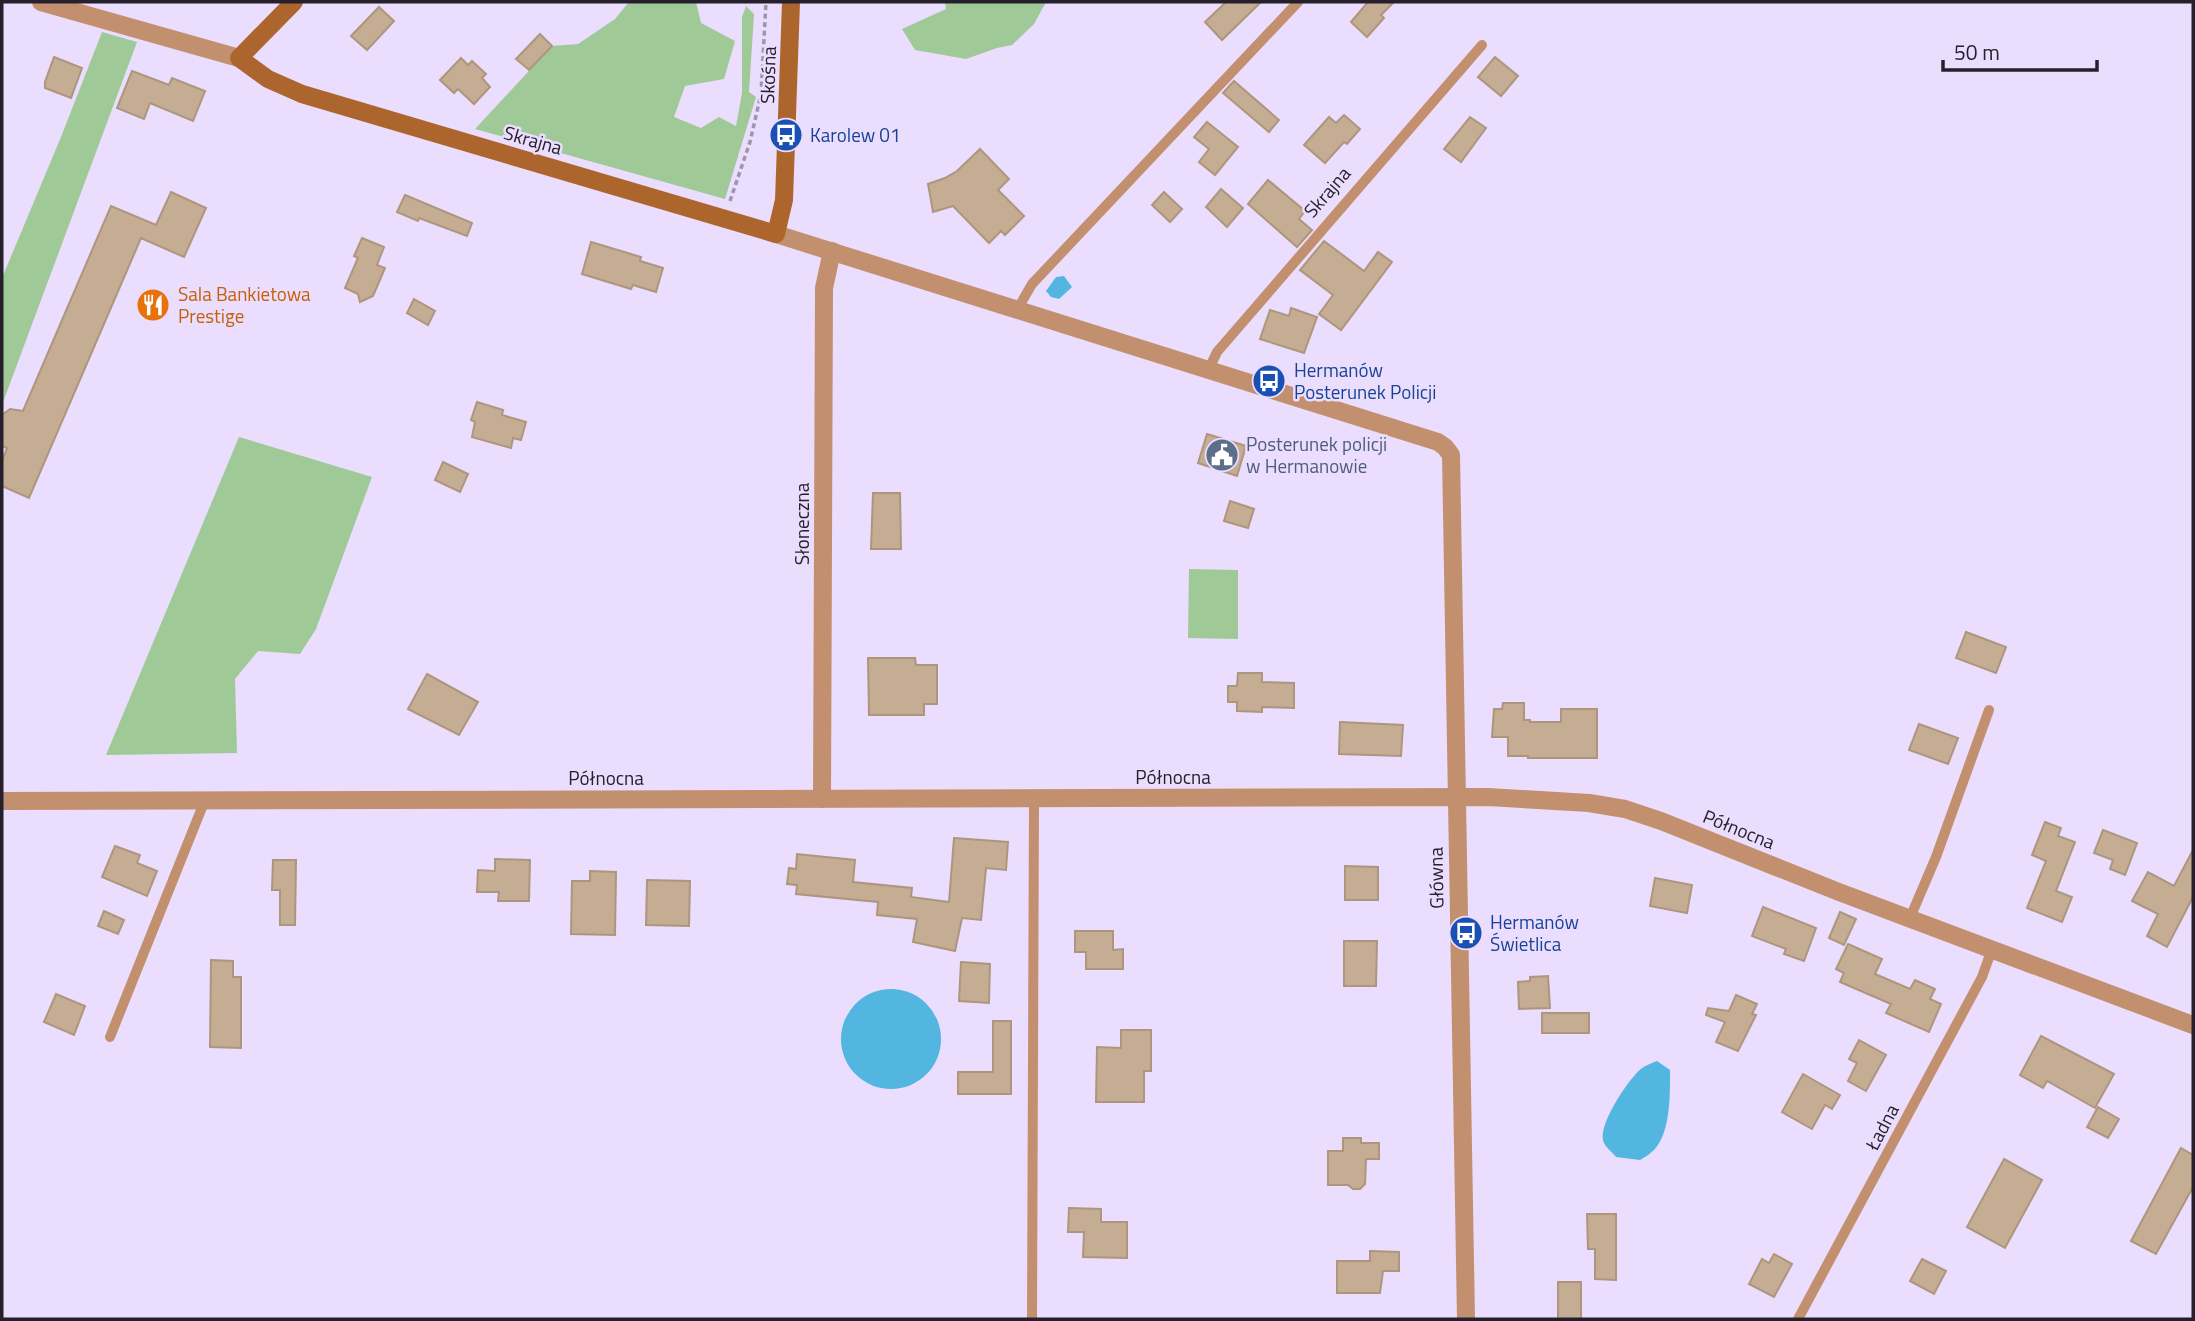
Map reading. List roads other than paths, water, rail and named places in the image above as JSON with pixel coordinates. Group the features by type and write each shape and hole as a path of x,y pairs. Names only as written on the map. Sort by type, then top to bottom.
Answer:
{"street":[{"name":"Skrajna","path":"41,2 239,58 268,79 302,94 832,251 1438,442"},
{"path":"239,58 294,2"},
{"name":"Skośna","path":"776,234 784,200 791,2"},
{"name":"Słoneczna","path":"822,799 824,288 832,251"},
{"name":"Główna","path":"1438,442 1451,455 1452,462 1466,1319"},
{"name":"Północna","path":"2,801 1456,797 1589,803 1625,809 1661,821 2193,1025"}],"lane":[{"path":"1017,310 1032,284 1298,2"},
{"name":"Skrajna","path":"1208,371 1217,352 1482,44"},
{"path":"1910,918 1936,857 1989,710"},
{"path":"1032,1319 1034,798"},
{"path":"110,1037 205,800"},
{"name":"Ładna","path":"1798,1319 1982,977 1992,949"}],"water":[{"path":"1064,276 1072,287 1059,299 1051,297 1046,291 1056,277"},
{"path":"891,989 910,992 927,1003 938,1020 941,1039 938,1058 927,1075 910,1086 891,1089 872,1086 855,1075 844,1058 841,1039 844,1020 855,1003 872,992"},
{"path":"1657,1061 1670,1070 1664,1133 1654,1150 1640,1160 1616,1157 1604,1142 1603,1132 1610,1112 1630,1081 1642,1068"}],"place":[{"name":"Karolew 01","path":"786,135"},
{"name":"Sala Bankietowa Prestige","path":"153,305"},
{"name":"Hermanów Posterunek Policji","path":"1269,381"},
{"name":"Posterunek policji w Hermanowie","path":"1222,455"},
{"name":"Hermanów Świetlica","path":"1466,933"}]}
